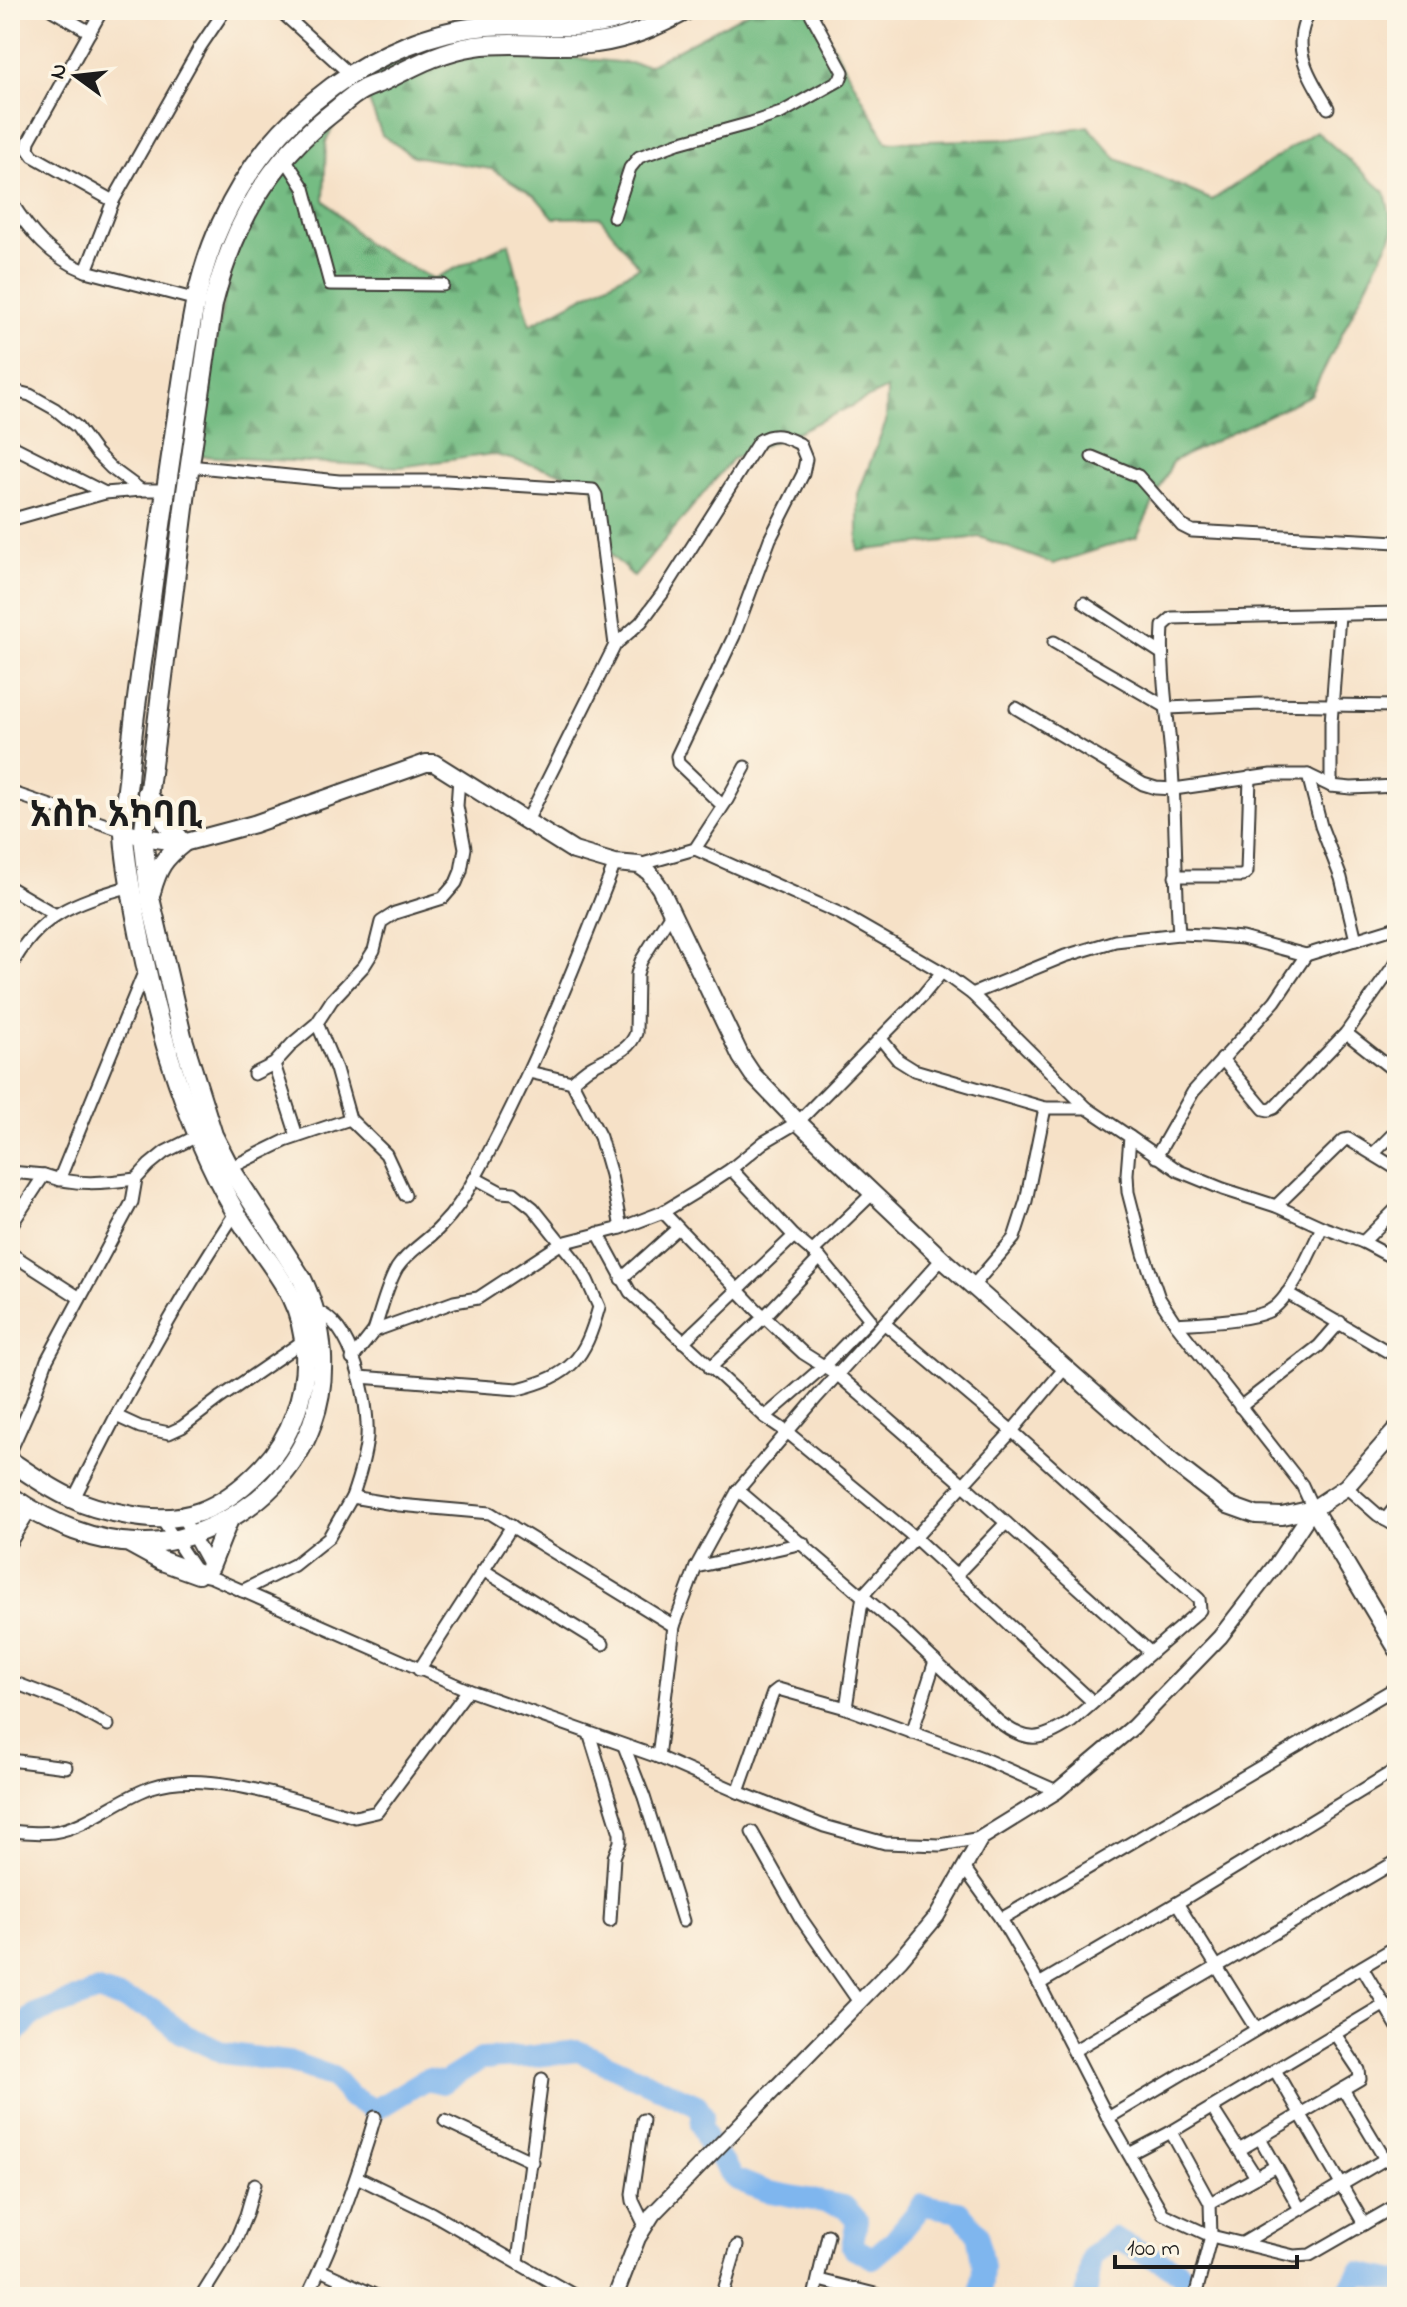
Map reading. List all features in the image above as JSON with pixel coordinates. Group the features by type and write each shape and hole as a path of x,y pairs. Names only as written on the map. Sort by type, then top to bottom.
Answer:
{"main road":[{"path":"183,1531 202,1513 228,1499 257,1474 282,1444 299,1399 305,1349 294,1300 236,1212 197,1136 170,1057 145,968 130,886 124,831 129,763 165,490 204,302 220,277 243,217 284,157 356,83 396,50 483,26 587,24 612,21 642,10"},
{"path":"10,1496 54,1523 129,1543 154,1543 183,1531 229,1519 256,1501 292,1464 308,1431 323,1376 323,1349 316,1311 302,1279 230,1168 213,1135 182,1036 150,898 143,837 189,466 208,254 221,223 255,163 281,130 296,115 356,83 443,53 487,45 595,44 637,33 687,10"},
{"path":"124,831 183,843 254,824 426,763 434,763 574,851 615,863 639,865 649,872 660,888 741,1057 753,1075 798,1122 972,1287 1171,1461 1228,1505 1256,1515 1282,1516 1313,1509 1346,1487 1397,1429"},
{"path":"147,793 183,843"},
{"path":"150,898 160,866 183,843"},
{"path":"10,1461 73,1500 109,1511 162,1520 183,1531"},
{"path":"1313,1509 1397,1649"},
{"path":"129,1543 162,1561 206,1573 229,1519"}],"street":[{"path":"52,10 90,32"},
{"path":"102,10 29,141 28,149 33,156 113,201"},
{"path":"86,271 113,201 192,60 225,10"},
{"path":"279,10 356,83"},
{"path":"614,217 630,168 639,157 781,113 840,80 843,72 837,58 809,10"},
{"path":"1311,10 1300,33 1301,52 1306,71 1328,108"},
{"path":"284,157 304,188 330,284 443,285"},
{"path":"10,200 50,252 67,264 204,302"},
{"path":"10,390 30,395 55,409 77,427 111,468 141,490"},
{"path":"527,821 615,645 641,622 662,594 759,441 782,435 800,444 806,459 803,474 770,539 734,636 677,756 678,763 722,805"},
{"path":"10,445 105,493"},
{"path":"1092,457 1138,476 1182,526 1192,531 1397,542"},
{"path":"189,466 339,481 446,481 593,490 602,535 615,645"},
{"path":"10,520 105,493 165,490"},
{"path":"1084,603 1161,653"},
{"path":"1179,934 1174,789 1161,653 1163,626 1172,618 1397,613"},
{"path":"1331,786 1331,723 1339,615"},
{"path":"1054,642 1168,708 1260,704 1397,706"},
{"path":"1016,708 1143,784 1156,788 1174,789 1271,775 1308,775 1331,786 1351,788 1397,786"},
{"path":"695,849 745,767"},
{"path":"1308,775 1321,826 1341,878 1356,940"},
{"path":"1175,876 1242,876 1247,872 1250,777"},
{"path":"254,1074 274,1064 317,1023 332,1000 364,966 374,950 381,922 395,913 443,898 456,883 465,848 457,806 459,778"},
{"path":"10,792 124,831"},
{"path":"639,865 695,849 841,914 942,972 972,994 1087,1108 1156,1157 1179,1171 1276,1206 1363,1242 1397,1260"},
{"path":"352,1359 374,1331 398,1267 440,1228 475,1178 529,1072 615,863"},
{"path":"10,968 36,929 54,914 130,886"},
{"path":"10,888 54,914"},
{"path":"572,1082 585,1070 633,1042 636,1033 637,974 641,961 671,913"},
{"path":"972,994 1065,956 1115,941 1179,934 1242,938 1306,955 1397,927"},
{"path":"1156,1157 1193,1092 1275,1001 1306,955"},
{"path":"1222,1059 1264,1109 1269,1110 1346,1033 1397,961"},
{"path":"59,1180 145,968"},
{"path":"374,1331 454,1302 478,1298 562,1243 621,1228 663,1212 798,1122 942,972"},
{"path":"317,1023 336,1069 350,1119 386,1154 405,1195"},
{"path":"1346,1033 1397,1073"},
{"path":"881,1039 898,1060 914,1070 1045,1108 1087,1108"},
{"path":"274,1064 297,1136"},
{"path":"529,1072 572,1082 600,1137 621,1228"},
{"path":"972,1287 1014,1238 1026,1201 1045,1108"},
{"path":"230,1168 297,1136 350,1119"},
{"path":"1374,1153 1397,1130"},
{"path":"10,1452 47,1360 132,1202 136,1179 165,1152 197,1136"},
{"path":"183,1531 206,1573 468,1690 658,1757 824,1826 885,1843 940,1845 981,1838 1057,1791 1133,1727 1220,1637 1277,1563 1313,1509 1302,1485 1159,1298 1132,1208 1127,1174 1130,1137"},
{"path":"1276,1206 1341,1141 1348,1139 1397,1169"},
{"path":"731,1169 816,1255 870,1319 824,1366 765,1417"},
{"path":"10,1172 94,1183 136,1179"},
{"path":"10,1227 44,1175"},
{"path":"359,1377 518,1389 535,1385 570,1367 589,1341 599,1307 587,1280 562,1243 521,1198 514,1193 501,1192 475,1178"},
{"path":"710,1368 764,1317 873,1193"},
{"path":"1363,1242 1397,1208"},
{"path":"73,1500 145,1361 236,1212"},
{"path":"663,1212 737,1290 803,1353 838,1375 1150,1652"},
{"path":"1176,1324 1225,1321 1269,1312 1287,1293 1322,1227"},
{"path":"621,1279 678,1228"},
{"path":"598,1233 630,1292 710,1368 765,1417 914,1537 1093,1702"},
{"path":"683,1342 794,1236"},
{"path":"10,1253 80,1298"},
{"path":"658,1757 674,1626 696,1567 738,1490 942,1259"},
{"path":"1287,1293 1397,1357"},
{"path":"242,1591 294,1565 329,1537 352,1497 363,1464 367,1435 359,1377 336,1324 316,1311"},
{"path":"1240,1407 1319,1346 1340,1322"},
{"path":"738,1490 863,1595 998,1721 1028,1737 1048,1736 1071,1722 1200,1610 1199,1599 1012,1431 885,1324"},
{"path":"116,1416 140,1427 169,1433 182,1427 303,1341"},
{"path":"846,1708 863,1595 1064,1369"},
{"path":"1346,1487 1397,1527"},
{"path":"352,1497 399,1505 490,1513 674,1626"},
{"path":"1385,1520 1397,1505"},
{"path":"10,1543 31,1509"},
{"path":"955,1576 1006,1523"},
{"path":"419,1670 512,1526"},
{"path":"183,1531 206,1573"},
{"path":"696,1567 803,1543"},
{"path":"483,1570 603,1644"},
{"path":"912,1733 935,1661"},
{"path":"10,1681 70,1704 108,1725"},
{"path":"1001,1919 1397,1687"},
{"path":"738,1792 773,1693 778,1689 846,1708 982,1758 1057,1791"},
{"path":"10,1831 35,1833 63,1830 153,1786 187,1780 229,1785 365,1817 377,1812 468,1690"},
{"path":"589,1733 620,1833 614,1857 610,1921"},
{"path":"624,1746 644,1797 683,1921"},
{"path":"10,1760 66,1767"},
{"path":"1039,1984 1397,1769"},
{"path":"752,1832 800,1917 859,2002"},
{"path":"615,2297 653,2214 901,1959 937,1916 981,1838"},
{"path":"1075,2050 1397,1861"},
{"path":"965,1869 1001,1919 1039,1984 1108,2118 1163,2214 1211,2236 1294,2256 1310,2255 1397,2205"},
{"path":"1177,1903 1256,2029"},
{"path":"1108,2118 1397,1946"},
{"path":"1362,1967 1397,2026"},
{"path":"1129,2154 1385,2004"},
{"path":"1239,2150 1360,2079 1362,2075 1335,2034"},
{"path":"1275,2070 1364,2224"},
{"path":"518,2261 542,2079"},
{"path":"1343,2089 1385,2159"},
{"path":"1212,2108 1256,2177"},
{"path":"307,2297 357,2177 375,2117"},
{"path":"643,2120 632,2194 645,2226"},
{"path":"445,2121 533,2162"},
{"path":"1171,2132 1210,2203 1211,2236 1195,2297"},
{"path":"1260,2138 1300,2209"},
{"path":"1243,2243 1397,2152"},
{"path":"1210,2203 1276,2166"},
{"path":"357,2177 431,2213 577,2297"},
{"path":"201,2297 234,2244 255,2184"},
{"path":"814,2297 828,2235"},
{"path":"722,2297 737,2246"},
{"path":"320,2270 379,2297"},
{"path":"819,2280 887,2297"}],"green space":[{"path":"752,10 813,10 887,142 1013,139 1088,126 1117,159 1212,200 1316,131 1385,192 1394,231 1311,395 1173,461 1137,537 1053,564 980,537 858,551 858,494 886,422 887,389 732,459 634,577 612,556 591,481 492,454 400,467 200,456 226,285 249,213 298,144 344,106 326,141 324,200 368,245 433,279 509,243 530,325 639,267 600,217 554,218 535,196 491,169 413,156 382,135 362,83 404,48 491,50 649,65"}],"waterway":[{"path":"10,2039 34,2014 98,1991 152,2009 183,2034 224,2053 294,2063 333,2077 351,2097 375,2110 426,2079 443,2083 481,2059 578,2051 697,2105 703,2115 701,2124 708,2143 735,2179 765,2191 844,2206 857,2220 852,2247 873,2258 894,2240 923,2205 959,2211 977,2233 983,2267 981,2297"},
{"path":"1086,2297 1092,2256 1114,2238 1179,2271 1196,2297"},
{"path":"1345,2297 1358,2273 1397,2281"}],"district":[{"name":"አስኮ አካባቢ","path":"116,813"}]}
